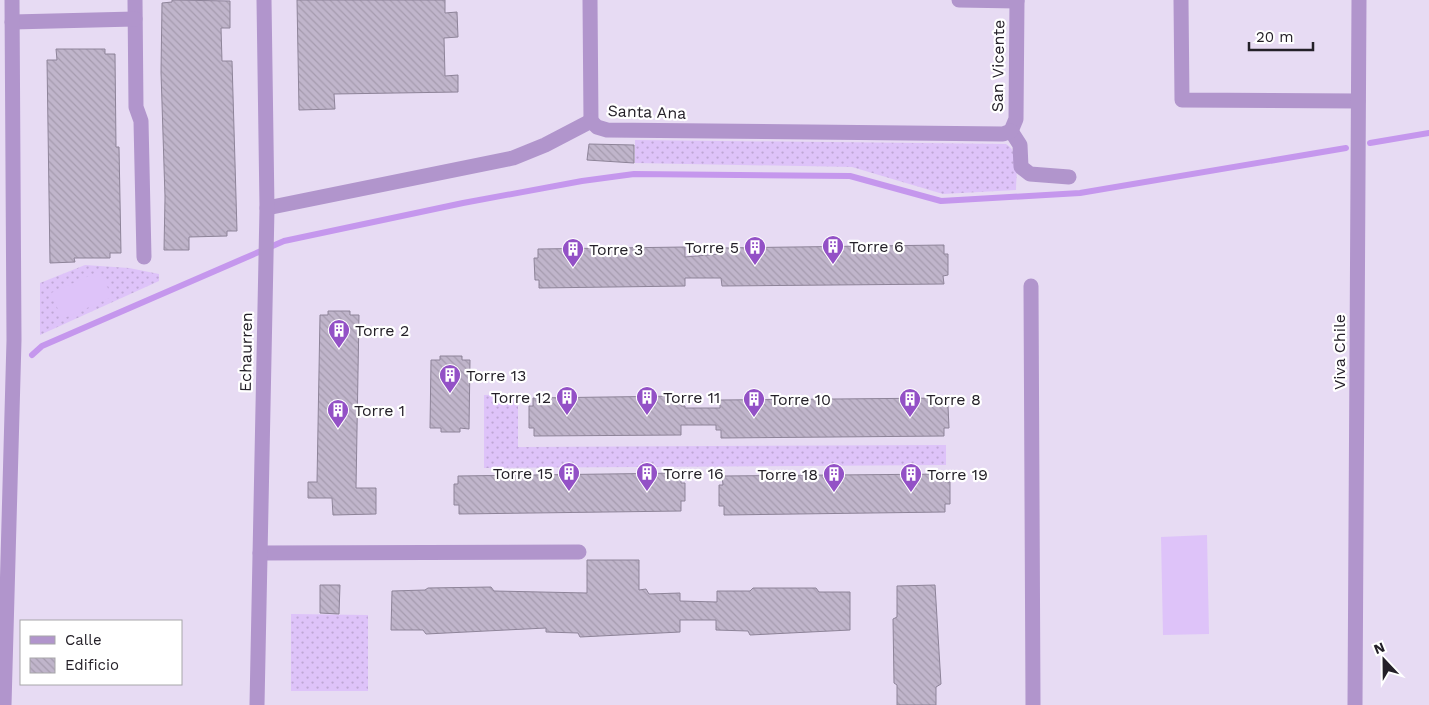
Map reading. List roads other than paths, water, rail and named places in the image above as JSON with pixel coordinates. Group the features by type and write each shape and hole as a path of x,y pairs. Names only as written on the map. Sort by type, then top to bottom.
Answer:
{"street":[{"path":"4,705 14,340 12,0"},
{"path":"135,0 136,107 141,121 144,257"},
{"name":"Echaurren","path":"257,705 267,208 264,0"},
{"path":"590,0 591,121"},
{"path":"959,0 1016,0"},
{"name":"San Vicente","path":"1011,131 1016,119 1016,0"},
{"path":"1181,0 1182,100 1358,101"},
{"name":"Viva Chile","path":"1355,705 1359,0"},
{"path":"12,22 135,19"},
{"name":"Santa Ana","path":"267,208 513,158 544,145 591,121 596,127 606,130 1003,134 1011,131"},
{"path":"1011,131 1020,145 1021,167 1025,171 1030,174 1069,177"},
{"path":"1031,286 1033,705"},
{"path":"260,553 579,552"}],"waterway":[{"path":"1370,143 1429,133"},
{"path":"32,355 42,346 284,241 463,203 582,181 634,174 850,176 941,201 1080,193 1346,148"}],"place":[{"name":"Torre 6","path":"833,265"},
{"name":"Torre 5","path":"755,266"},
{"name":"Torre 3","path":"573,268"},
{"name":"Torre 2","path":"339,349"},
{"name":"Torre 13","path":"450,394"},
{"name":"Torre 12","path":"567,416"},
{"name":"Torre 11","path":"647,416"},
{"name":"Torre 10","path":"754,418"},
{"name":"Torre 8","path":"910,418"},
{"name":"Torre 1","path":"338,429"},
{"name":"Torre 15","path":"569,492"},
{"name":"Torre 16","path":"647,492"},
{"name":"Torre 18","path":"834,493"},
{"name":"Torre 19","path":"911,493"}]}
